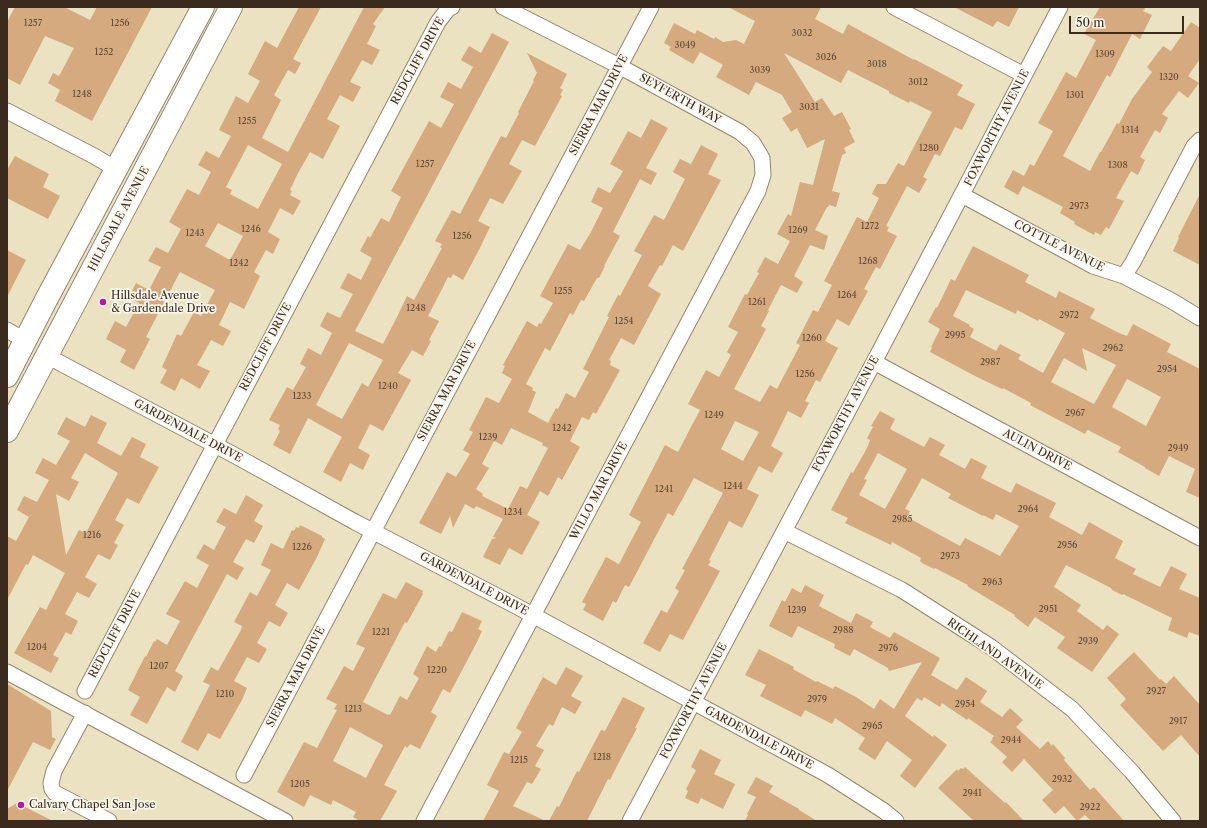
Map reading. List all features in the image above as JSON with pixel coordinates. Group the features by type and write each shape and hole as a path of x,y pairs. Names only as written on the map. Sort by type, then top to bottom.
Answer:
{"highway":[{"path":"7,376 202,7"},
{"name":"HILLSDALE AVENUE","path":"7,431 231,7"},
{"path":"46,300 54,316 43,337 43,348 47,356"},
{"path":"26,341 29,348 30,360 22,378 28,392"}],"street":[{"name":"REDCLIFF DRIVE","path":"84,691 438,22 452,7"},
{"name":"SEYFERTH WAY","path":"503,7 620,66 740,132 753,143 762,158"},
{"name":"SIERRA MAR DRIVE","path":"244,775 651,7"},
{"path":"894,7 1024,75"},
{"name":"FOXWORTHY AVENUE","path":"630,821 874,362 1060,7"},
{"path":"7,111 116,169"},
{"path":"1124,276 1133,262 1194,146 1200,140"},
{"name":"WILLO MAR DRIVE","path":"424,821 758,191 763,175 762,158"},
{"name":"COTTLE AVENUE","path":"962,195 1093,266 1124,276 1172,301 1200,318"},
{"path":"7,330 26,341"},
{"name":"GARDENDALE DRIVE","path":"47,356 214,444 828,775 884,811 896,821"},
{"name":"AULIN DRIVE","path":"874,362 1200,538"},
{"name":"RICHLAND AVENUE","path":"784,531 902,590 990,647 1072,709 1132,772 1173,821"},
{"path":"7,672 285,821"},
{"path":"85,713 54,771 51,783 52,789 55,793 109,821"}],"building":[{"path":"15,7 64,7 90,20 97,7 152,7 92,121 55,101 60,90 48,83 53,73 59,76 74,48 45,36 20,85 7,78 7,22"},
{"path":"299,7 321,7 293,59 301,63 295,74 288,70 274,95 281,100 262,138 288,152 364,7 385,7 373,24 376,26 367,44 380,50 372,65 362,60 350,82 361,87 353,102 340,95 327,119 340,126 323,159 310,152 297,175 290,190 292,191 290,195 301,201 293,215 280,208 268,232 280,239 273,254 266,250 254,272 260,276 244,309 230,302 219,325 231,331 223,346 211,340 197,365 210,371 200,389 181,378 175,391 160,383 167,370 162,367 177,334 181,336 194,312 201,316 215,290 180,272 146,337 150,339 134,370 120,362 126,350 106,339 115,321 126,327 139,303 129,297 136,283 149,290 161,267 148,261 156,247 168,253 181,229 169,222 187,189 199,195 211,172 198,165 206,151 219,158 231,136 219,130 236,96 248,103 260,81 248,74 265,41 277,48","holes":["248,145 282,164 258,209 230,194 232,190 226,187","218,223 243,236 230,260 205,246"]},
{"path":"728,7 821,7 815,19 843,34 848,24 937,71 963,85 957,95 975,104 962,130 955,127 940,156 935,154 923,177 927,179 919,193 907,186 886,226 889,227 887,231 897,236 880,269 876,267 864,289 868,291 849,326 837,319 825,341 838,348 820,382 816,380 805,401 809,403 801,418 788,411 771,446 783,453 772,473 759,466 747,489 759,495 742,528 729,521 709,560 711,561 708,565 720,571 683,640 670,634 660,652 643,643 661,610 667,613 679,591 675,588 685,570 682,569 723,493 694,478 673,516 668,513 629,587 625,585 616,603 613,601 603,621 583,610 586,604 582,602 606,557 619,564 641,522 629,515 665,445 678,452 700,410 688,404 706,370 719,377 731,355 727,352 738,332 728,327 745,294 747,295 759,273 757,272 765,257 778,264 790,241 777,234 788,214 791,216 800,182 813,185 825,139 807,148 797,128 791,132 782,118 792,112 782,95 756,82 749,95 716,77 723,65 700,52 693,64 669,50 671,47 664,43 674,23 695,34 697,30 723,42 736,40 744,44 755,21","holes":["784,53 841,83 848,70 889,91 889,93 932,112 904,166 898,163 886,184 877,184 872,194 879,198 867,222 857,217 824,281 832,285 818,312 813,310 796,343 800,345 777,389 770,385 760,402 734,389 766,329 761,326 781,285 797,293 803,282 794,276 810,245 824,250 828,236 815,230 827,207 829,205 836,207 840,193 832,191 842,155 846,153 844,148 855,142 849,130 851,129 842,112 834,116 822,98 815,102","735,421 759,432 743,461 721,449"]},
{"path":"954,7 1019,7 1009,27 997,21 993,27"},
{"path":"1100,7 1146,7 1143,11 1152,15 1140,39 1132,34 1110,77 1107,75 1063,156 1090,171 1117,123 1119,124 1132,99 1152,72 1147,67 1163,46 1171,51 1191,22 1200,28 1200,59 1188,76 1199,83 1188,98 1179,91 1162,114 1168,118 1160,133 1155,130 1140,157 1145,160 1138,175 1131,171 1116,198 1124,201 1109,229 1106,227 1101,235 1095,232 1094,235 1074,224 1075,222 1060,213 1063,207 1023,186 1018,195 1004,187 1013,170 1024,176 1030,164 1034,166 1053,131 1038,123 1066,72 1076,78 1096,40 1084,34"},
{"path":"492,33 509,42 355,331 383,344 407,296 414,300 442,248 440,247 442,244 435,241 452,210 460,214 501,136 506,138 534,81 533,80 537,73 527,53 567,74 560,88 563,90 560,95 562,96 535,146 522,140 509,164 522,171 503,204 490,198 478,221 490,227 479,250 463,280 453,274 451,278 448,277 428,316 439,321 423,356 412,350 398,373 411,380 383,431 370,424 358,448 370,455 363,470 350,463 341,482 323,472 342,437 308,418 290,454 273,445 280,431 278,429 280,425 269,420 287,387 293,390 306,367 300,364 308,348 321,355 332,333 320,326 327,312 340,318 353,294 340,288 348,273 361,280 372,258 360,251 368,236 370,238 381,218 389,222 401,197 391,191 429,121 441,128 454,104 440,97 448,82 461,89 473,67 461,60 469,46 481,53","holes":["349,343 383,360 368,387 362,383 342,419 316,405"]},
{"path":"651,119 668,128 646,168 657,173 651,185 640,179 613,232 620,236 599,278 597,278 584,301 581,300 573,315 570,313 550,351 545,348 526,384 533,388 532,390 536,392 528,412 548,423 556,408 558,409 566,393 575,398 589,372 583,369 609,317 607,316 618,295 620,296 642,255 634,251 654,215 664,220 685,179 673,172 680,159 691,164 701,145 718,154 708,174 721,180 683,251 673,245 662,266 660,265 648,286 661,294 634,345 621,338 609,360 611,361 610,365 620,370 596,414 593,412 589,420 582,417 570,441 580,447 562,480 558,477 548,496 540,491 527,515 540,522 522,555 509,548 500,565 483,557 492,539 497,538 493,537 503,519 476,506 474,509 465,504 453,528 450,516 441,534 419,523 447,472 456,477 470,454 463,450 473,432 469,430 486,397 499,403 512,379 502,373 505,366 503,365 527,321 537,327 539,323 541,324 553,303 540,296 568,244 580,250 591,232 603,208 591,202 598,187 610,193 623,171 610,164 628,131 641,138","holes":["511,428 543,443 542,445 548,448 527,489 520,486 508,509 482,496 483,494 476,489 489,468 482,464 494,441 502,445"]},
{"path":"15,156 49,174 43,187 60,196 48,219 7,198 7,170"},
{"path":"1200,194 1200,265 1173,251 1179,238 1178,237"},
{"path":"973,246 1029,275 1025,282 1056,298 1059,291 1095,309 1090,318 1119,333 1127,336 1133,324 1171,344 1167,352 1200,369 1200,498 1186,492 1195,469 1169,456 1159,476 1118,452 1121,447 1088,430 1085,434 1030,405 1031,403 1003,388 1002,389 975,376 930,352 940,329 928,322 936,307 937,308 951,279 955,281","holes":["966,290 1016,314 1017,310 1038,321 1039,319 1065,333 1043,373 1018,359 1021,355 1000,344 996,351 970,337 974,329 969,326 970,325 953,316","1082,348 1116,365 1094,404 1051,382 1064,358 1087,371","1127,379 1161,397 1146,426 1112,407"]},
{"path":"7,250 26,260 7,297"},
{"path":"880,411 895,419 890,429 924,447 930,437 945,445 939,455 965,469 971,458 987,466 981,478 1011,493 1016,483 1056,503 1049,517 1082,535 1089,522 1123,541 1115,558 1136,569 1133,574 1160,587 1171,566 1187,574 1179,589 1200,598 1200,636 1189,632 1187,638 1168,630 1172,618 1112,590 1111,588 1066,565 1054,587 1081,605 1077,611 1103,630 1107,625 1119,634 1092,672 1057,648 1065,637 1035,617 1028,627 1014,616 1015,615 967,586 968,585 922,563 920,561 921,558 892,542 891,545 845,523 848,518 831,510 851,472 853,473 867,448 870,440 867,438 873,427 871,426","holes":["878,453 907,469 885,509 859,495 867,480 864,479","922,478 951,494 948,498 983,516 993,520 996,514 1019,526 1000,556 965,538 960,546 907,517 910,511 905,509"]},
{"path":"91,415 107,423 97,443 121,456 132,437 146,444 140,457 159,467 139,504 127,498 115,520 124,525 114,543 118,545 110,560 98,554 85,577 97,584 89,598 77,592 65,614 78,621 71,635 66,632 53,655 59,658 51,673 14,653 40,607 46,610 65,573 33,555 28,565 26,564 7,600 7,536 16,541 29,517 17,510 24,496 37,502 49,480 35,473 43,458 56,465 70,441 57,434 66,417 85,427","holes":["85,453 118,473 86,533 79,530 66,555 56,494 69,501 79,482 71,478"]},
{"path":"246,495 263,505 254,521 263,526 254,543 246,539 233,562 244,568 237,580 227,574 175,671 183,676 175,692 167,687 147,724 130,715 140,697 128,690 154,641 155,642 157,639 167,645 180,621 166,614 185,581 197,588 209,565 196,558 204,544 214,550 226,527 216,522 224,508 236,514"},
{"path":"300,525 325,539 317,557 299,590 287,583 275,605 288,613 280,627 269,621 257,643 267,649 259,663 247,657 234,681 247,688 220,739 208,733 198,751 181,742 210,685 203,682 211,667 218,671 241,630 242,626 234,622 250,592 257,596 271,570 261,565 271,543 283,549 292,530 294,531 296,527 299,528"},
{"path":"406,582 423,591 423,594 407,623 405,622 363,702 388,715 390,715 400,696 407,700 419,678 413,674 427,646 436,652 439,646 441,647 449,631 452,632 462,612 482,621 478,629 482,631 450,693 443,689 431,712 437,716 420,749 410,744 407,748 405,746 384,785 397,791 380,821 360,821 353,817 356,812 333,800 331,805 310,795 304,807 277,792 304,742 317,748 337,710 334,709 337,704 326,699 344,666 353,671 365,648 356,644 383,593 396,599","holes":["350,727 383,745 366,778 333,761"]},
{"path":"805,585 824,595 819,606 851,623 856,613 873,622 870,627 890,638 894,632 940,658 931,675 957,690 966,677 987,691 980,702 1002,717 1010,708 1023,720 1016,727 1040,749 1048,741 1052,746 1053,744 1065,758 1064,760 1090,790 1094,787 1124,821 1091,821 1085,815 1077,821 1064,806 1055,814 1042,800 1053,790 1024,759 1012,772 1002,762 1007,757 990,742 994,736 968,718 967,720 942,703 940,707 924,697 922,701 917,698 905,716 933,737 934,735 947,745 915,788 900,776 912,760 887,741 875,760 858,749 865,738 835,718 832,724 805,710 801,717 760,696 766,685 745,675 759,649 794,667 793,669 816,682 817,681 833,689 835,686 874,709 880,699 894,709 922,662 889,671 888,668 854,649 850,656 834,648 835,644 798,626 792,638 769,626 782,600 785,602 792,588 801,593"},
{"path":"1134,652 1160,680 1161,679 1166,684 1174,676 1200,705 1200,757 1181,735 1163,751 1120,705 1126,699 1107,678"},
{"path":"566,667 583,676 571,696 582,702 575,714 562,707 553,726 549,724 536,746 544,750 535,766 541,769 532,784 527,782 513,806 546,821 483,821 499,791 487,785 504,752 509,754 522,732 516,728 543,677 556,685"},
{"path":"7,684 51,711 52,737 56,739 50,750 33,742 7,791"},
{"path":"623,697 645,708 635,728 637,728 610,780 608,779 587,821 549,821 557,806 559,807 577,771 579,772 601,730 605,731"},
{"path":"700,749 721,760 714,774 735,784 723,809 701,798 698,804 685,798 688,791 686,789 696,770 691,767"},
{"path":"965,767 1005,803 1006,802 1024,821 974,821 938,788 957,769 958,771"},
{"path":"756,777 773,786 769,792 817,821 745,821 756,797 747,793"},
{"path":"17,803 53,821 7,821 7,809"}],"place":[{"name":"Hillsdale Avenue & Gardendale Drive","path":"103,302"},
{"name":"Calvary Chapel San Jose","path":"21,805"}]}
